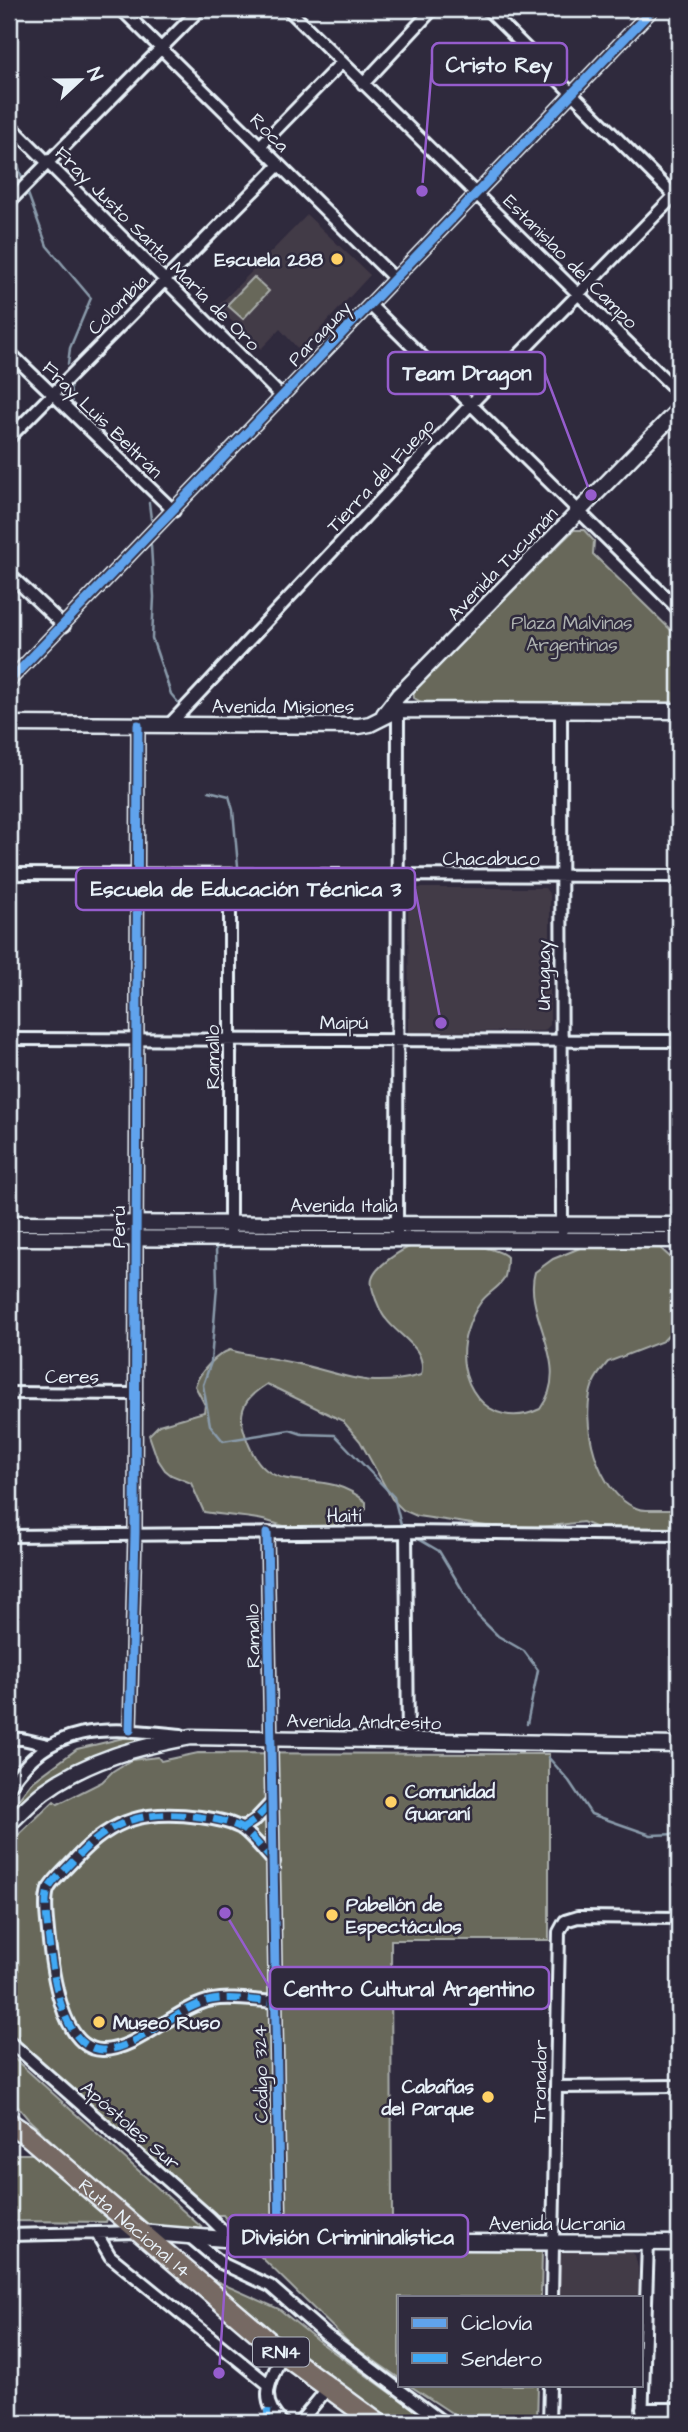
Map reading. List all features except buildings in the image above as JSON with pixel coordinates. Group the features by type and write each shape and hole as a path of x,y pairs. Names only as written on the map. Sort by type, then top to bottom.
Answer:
{"highway":[{"name":"Ruta Nacional 14","path":"9,2113 27,2135"},
{"name":"Ruta Nacional 14","path":"9,2123 27,2135 283,2354 377,2423"}],"main road":[{"name":"Avenida Tucumán","path":"383,716 679,409"},
{"path":"398,703 561,710 679,711"},
{"name":"Avenida Misiones","path":"9,724 359,726 370,724 383,716"},
{"name":"Avenida Italia","path":"9,1223 230,1239 397,1232 562,1232 679,1225"},
{"name":"Avenida Italia","path":"9,1238 230,1223 397,1232"},
{"name":"Avenida Italia","path":"562,1232 679,1240"},
{"path":"9,1824 44,1792 99,1760 128,1750 191,1737"},
{"name":"Avenida Andresito","path":"191,1737 679,1745"},
{"name":"Avenida Ucrania","path":"140,2232 280,2241 679,2243"}],"street":[{"name":"Roca","path":"121,9 395,279"},
{"path":"9,202 201,9"},
{"name":"Estanislao del Campo","path":"288,9 679,393"},
{"path":"363,84 433,9"},
{"path":"487,9 678,196"},
{"name":"Paraguay","path":"9,681 653,9"},
{"path":"260,146 342,62"},
{"name":"Fray Justo Santa María de Oro","path":"9,124 282,397"},
{"name":"Colombia","path":"9,438 279,165"},
{"name":"Tierra del Fuego","path":"169,725 471,404 678,196"},
{"path":"370,305 679,610"},
{"name":"Fray Luis Beltrán","path":"9,352 174,510"},
{"path":"9,574 64,626"},
{"path":"397,1232 398,703"},
{"name":"Uruguay","path":"561,710 562,1232"},
{"name":"Perú","path":"130,1730 135,1534 138,724"},
{"name":"Chacabuco","path":"9,874 679,876"},
{"name":"Ramallo","path":"230,875 230,1239"},
{"name":"Maipú","path":"9,1039 679,1041"},
{"name":"Ceres","path":"9,1393 135,1394"},
{"path":"406,1532 408,1741"},
{"name":"Haití","path":"9,1536 406,1532 679,1535"},
{"name":"Ramallo","path":"267,1533 272,1738"},
{"name":"Avenida Andresito","path":"9,1739 48,1745 66,1736 130,1730 191,1737"},
{"name":"Código 324","path":"272,1738 280,2241"},
{"path":"9,1788 15,1777 48,1745"},
{"path":"242,1829 273,1801"},
{"name":"Código 324","path":"274,1862 242,1829 222,1820 177,1814 144,1815 113,1826 89,1844 48,1889 48,1938 56,1986 64,2013 73,2031 86,2045 102,2050 124,2045 212,2000 276,2002"},
{"name":"Tronador","path":"552,2296 559,1932 565,1921 578,1917 679,1918"},
{"name":"Apóstoles Sur","path":"9,2041 209,2217 222,2230 226,2239"},
{"path":"556,2087 679,2086"},
{"path":"9,2235 140,2232"},
{"path":"97,2234 110,2256 268,2384"},
{"path":"190,2237 221,2263 270,2286 326,2335 444,2423"},
{"path":"642,2423 648,2243"},
{"path":"283,2354 268,2384 268,2406 283,2423"},
{"path":"549,2423 550,2386"},
{"path":"299,2423 328,2388"},
{"path":"642,2409 679,2409"}],"shaded area":[{"path":"307,215 370,275 300,351 280,329 261,349 217,307"},
{"path":"408,888 545,888 550,895 550,1025 544,1031 409,1032"},
{"path":"558,2248 628,2250 635,2255 638,2296 557,2296"}],"green space":[{"path":"254,277 269,291 243,319 227,305"},
{"name":"Plaza Malvinas Argentinas","path":"574,530 584,530 594,541 593,554 679,638 679,704 423,703 414,698 413,687"},
{"path":"607,1237 657,1245 672,1259 679,1268 679,1324 663,1341 608,1362 597,1375 589,1399 590,1436 602,1472 622,1500 641,1510 679,1508 679,1533 642,1541 627,1541 583,1522 527,1529 500,1528 417,1516 403,1510 392,1499 360,1441 343,1421 267,1384 251,1396 242,1412 243,1427 253,1453 264,1468 278,1476 328,1484 347,1490 366,1502 366,1509 358,1516 339,1524 305,1528 204,1512 191,1483 171,1475 157,1458 149,1435 159,1425 204,1412 205,1405 195,1386 197,1381 214,1359 230,1350 370,1381 421,1375 420,1357 384,1317 372,1284 378,1269 389,1259 413,1246 477,1246 507,1257 504,1279 481,1302 470,1323 463,1349 464,1367 469,1383 489,1408 504,1414 521,1415 540,1409 549,1392 552,1375 550,1357 535,1305 535,1272 553,1259"},
{"path":"153,1731 152,1736 91,1758 37,1788 9,1812 31,1783 77,1749"},
{"path":"198,1753 549,1754 549,1940 391,1940 392,2220 260,2215 256,2220 232,2226 223,2215 211,2215 9,2035 9,1844 54,1801 58,1804 102,1782 113,1771 131,1760 158,1757 161,1761"},
{"path":"9,2054 209,2234 141,2224 28,2119 9,2096"},
{"path":"9,2154 38,2154 109,2214 106,2222 9,2221"},
{"path":"271,2248 542,2251 541,2296 398,2296 398,2377 350,2344 257,2253"},
{"path":"198,2273 279,2309 321,2343 433,2423 391,2423 333,2383"},
{"path":"411,2386 538,2386 537,2423 467,2423"}],"waterway":[{"path":"9,136 22,178"},
{"path":"27,191 47,246 91,298 70,348 68,364"},
{"path":"70,384 72,407"},
{"path":"149,503 151,519"},
{"path":"151,545 154,597 152,638 171,694 181,706"},
{"path":"209,791 229,796 233,810 238,866"},
{"path":"235,965 237,885"},
{"path":"235,1000 236,1028"},
{"path":"235,1095 237,1052"},
{"path":"216,1248 217,1286 211,1362 203,1385 210,1425 223,1441 290,1430 302,1434 335,1435 394,1497 401,1525"},
{"path":"415,1537 439,1551 478,1616 498,1636 524,1651 538,1670 527,1724"},
{"path":"548,1757 569,1781 591,1814 651,1835 679,1834"}],"marked path":[{"path":"242,1829 273,1801"},
{"path":"274,1862 245,1831 231,1824 181,1815 147,1816 117,1826 90,1844 50,1887 46,1905 52,1963 60,2002 76,2036 88,2046 102,2050 129,2043 185,2010 212,2000 276,2002"},
{"path":"267,2423 268,2406"}],"cycle path":[{"path":"9,681 653,9"},
{"path":"130,1730 135,1533 138,725"},
{"path":"267,1533 280,2241"}],"place":[{"name":"Cristo Rey","path":"422,191"},
{"name":"Escuela 288","path":"337,259"},
{"name":"Team Dragon","path":"591,495"},
{"name":"Escuela de Educación Técnica 3","path":"441,1023"},
{"name":"Comunidad Guaraní","path":"391,1802"},
{"name":"Centro Cultural Argentino","path":"225,1913"},
{"name":"Pabellón de Espectáculos","path":"332,1915"},
{"name":"Museo Ruso","path":"99,2022"},
{"name":"Cabañas del Parque","path":"488,2097"},
{"name":"División Crimininalística","path":"219,2373"}]}
